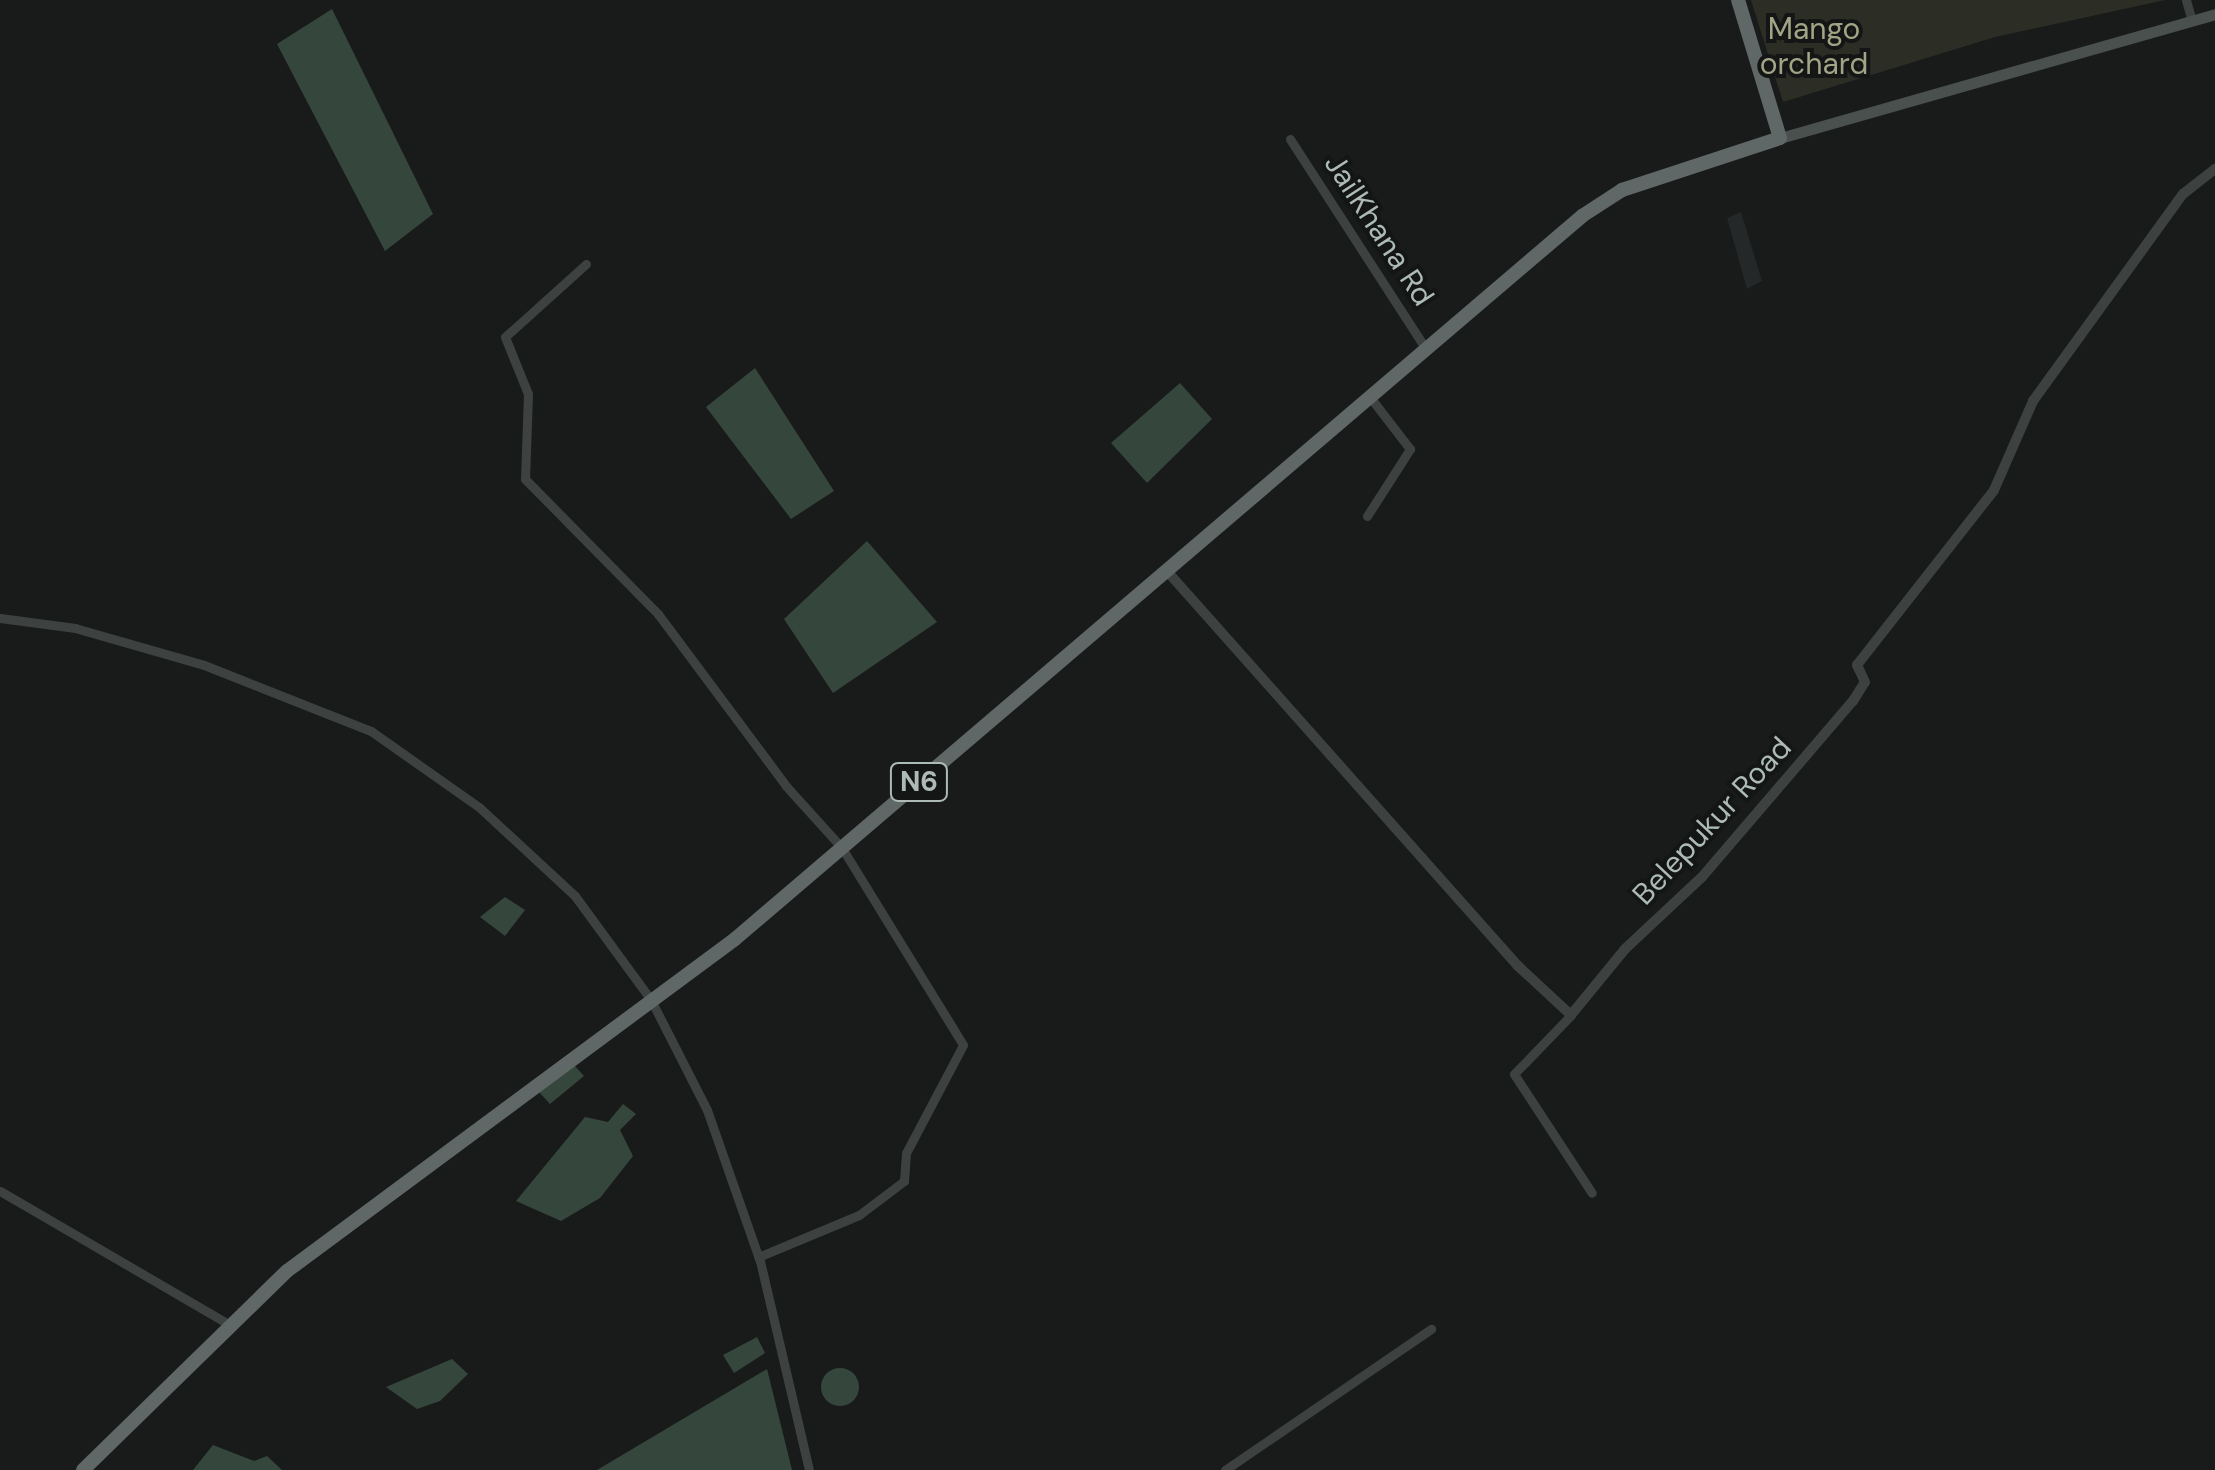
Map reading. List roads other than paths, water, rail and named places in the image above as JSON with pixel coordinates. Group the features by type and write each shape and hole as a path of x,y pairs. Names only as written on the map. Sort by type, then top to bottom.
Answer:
{"highway":[{"path":"1738,0 1780,138"},
{"name":"N6","path":"82,1470 287,1271 651,1000 842,848 1582,216 1622,190 1780,138"}],"main road":[{"path":"1780,138 2215,14"}],"street":[{"path":"2186,0 2192,21"},
{"name":"JailKhana Rd","path":"1290,139 1425,348"},
{"name":"Belepukur Road","path":"1571,1015 1625,949 1702,877 1853,700 1866,682 1857,665 1994,490 2032,401 2183,194 2215,170"},
{"path":"586,264 505,336 528,394 524,479 658,614 786,786 842,848 963,1045 906,1152 904,1182 859,1215 758,1257"},
{"path":"1367,516 1410,450 1370,397"},
{"path":"1166,570 1518,966 1571,1015 1514,1074 1592,1193"},
{"path":"0,618 75,628 204,665 371,731 480,808 575,896 651,1000 707,1110 758,1257 808,1470"},
{"path":"0,1191 230,1326"},
{"path":"1225,1470 1431,1329"}],"park label":[{"name":"Mango orchard","path":"1814,46"}]}
